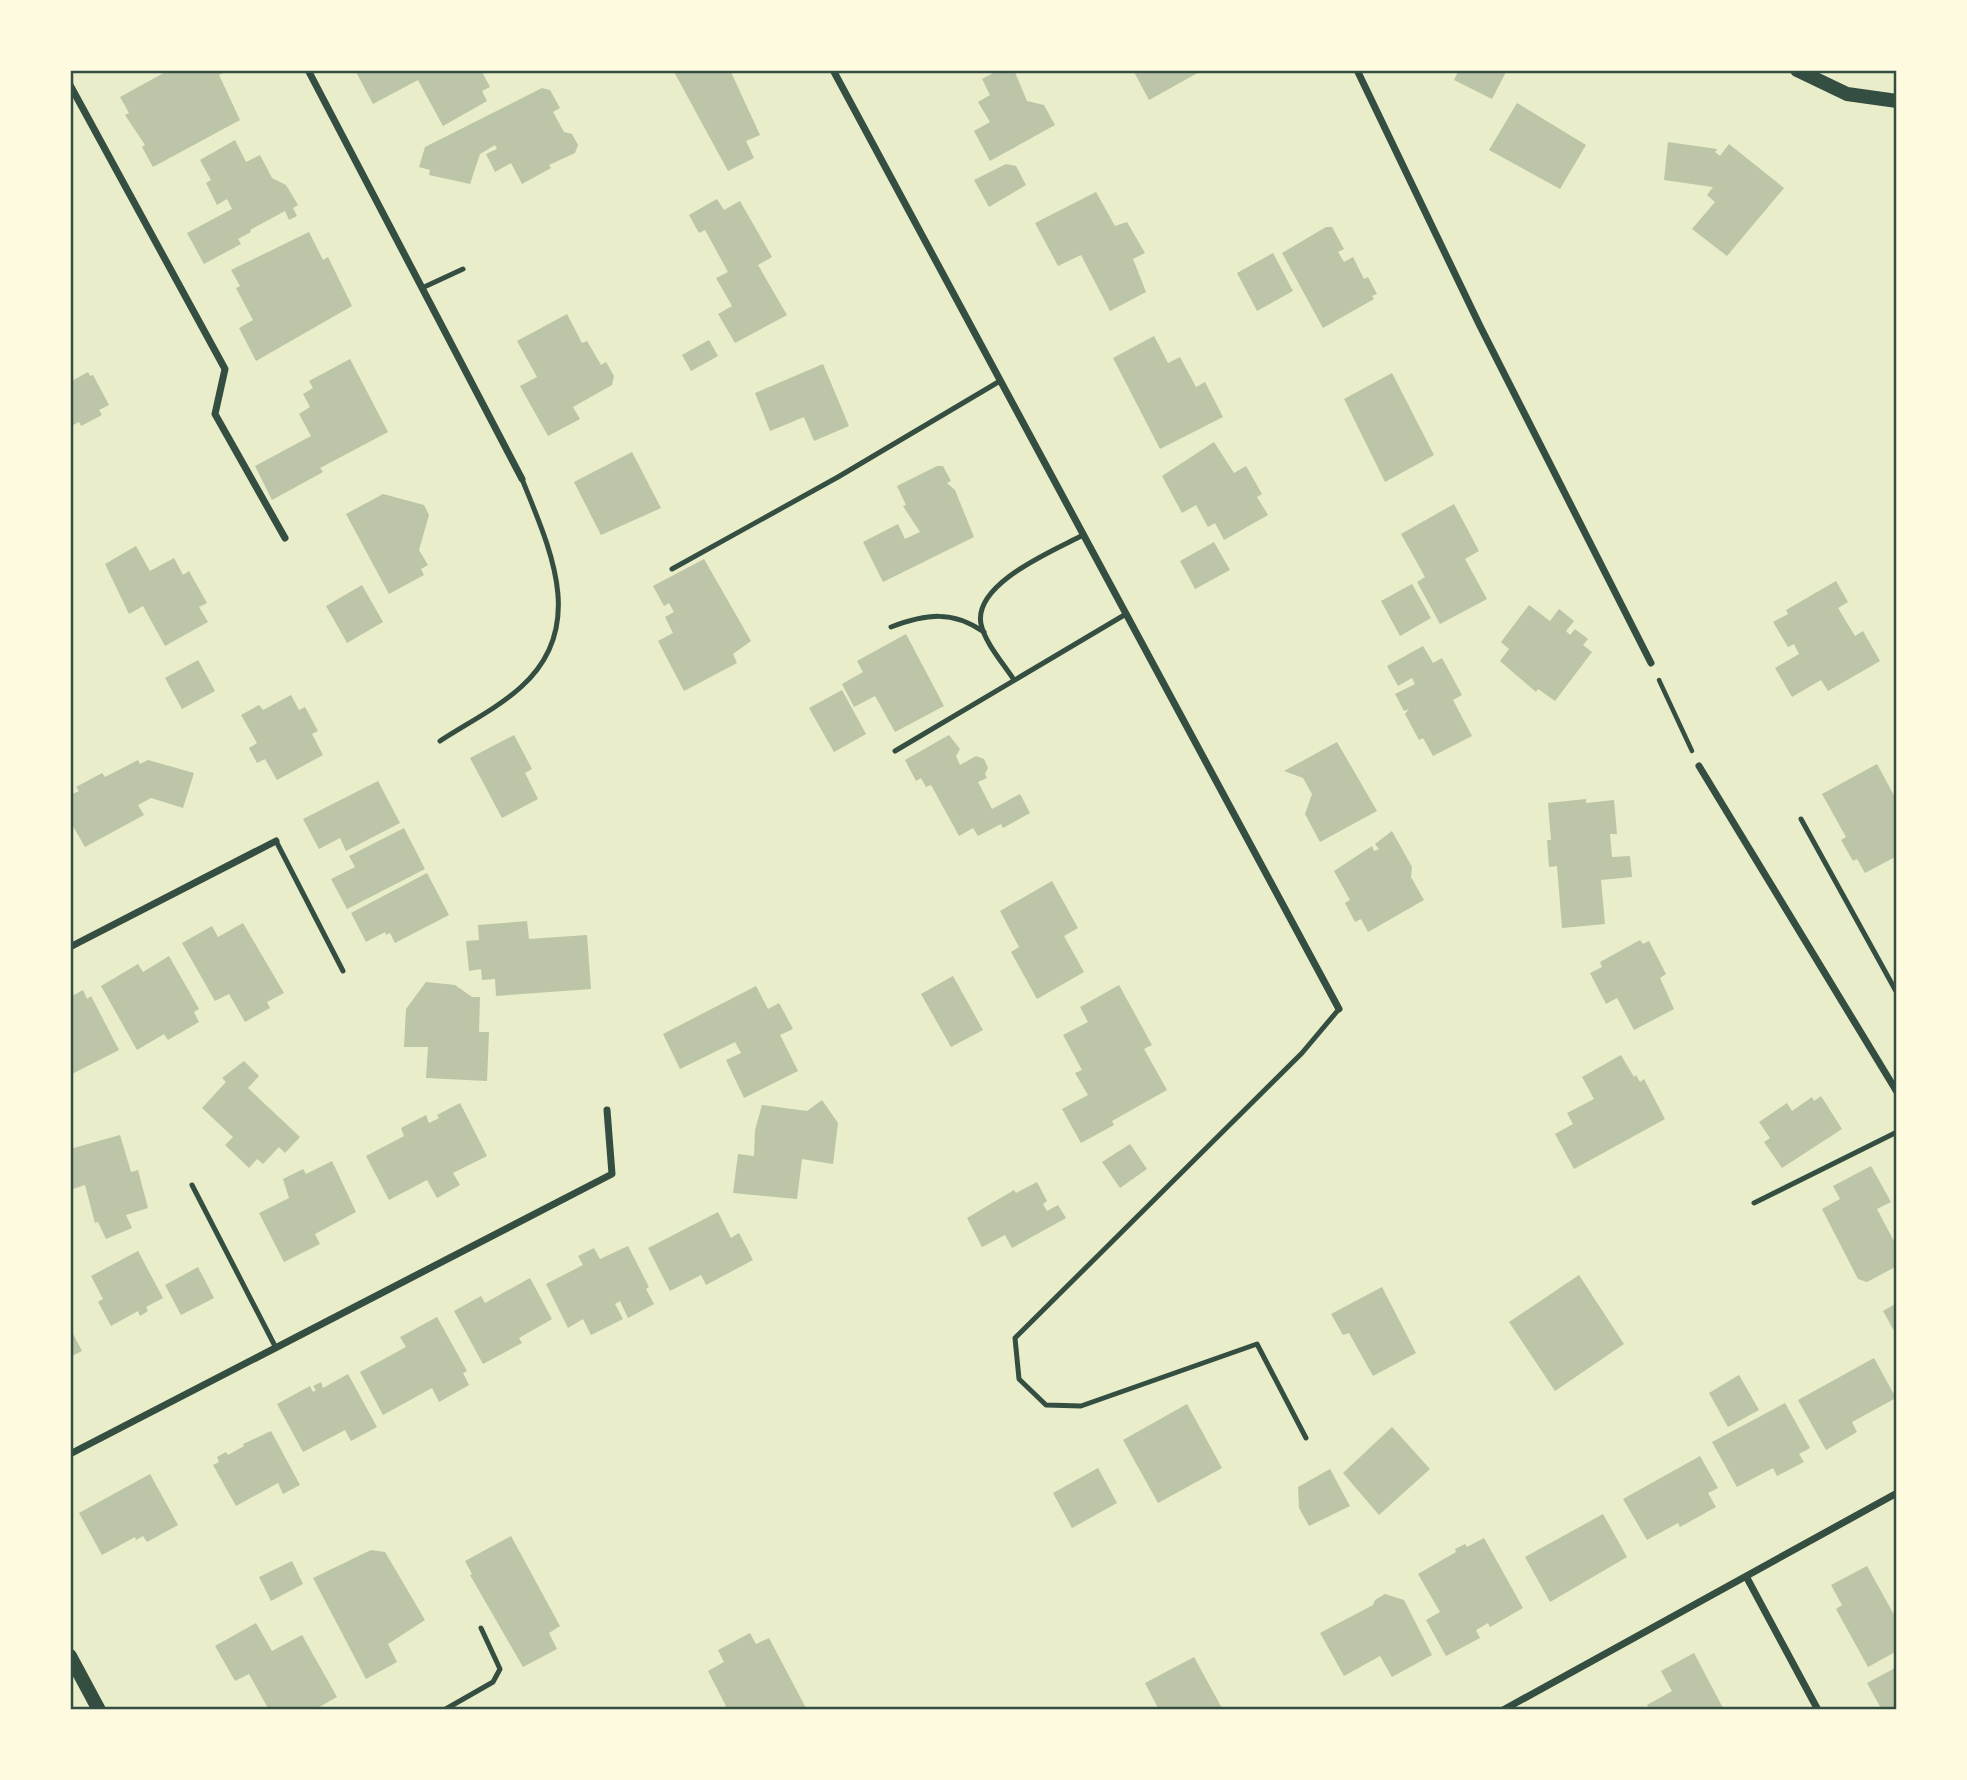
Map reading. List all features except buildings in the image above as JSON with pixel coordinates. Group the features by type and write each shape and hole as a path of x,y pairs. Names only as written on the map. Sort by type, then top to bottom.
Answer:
{"main road":[{"path":"1797,70 1847,94 1897,102"},
{"path":"70,1656 99,1710"}],"street":[{"path":"308,70 522,479"},
{"path":"833,70 1339,1009"},
{"path":"1357,70 1480,326 1651,663"},
{"path":"70,85 226,369 215,414 285,537"},
{"path":"1699,766 1897,1092"},
{"path":"70,947 276,841"},
{"path":"70,1454 612,1174 607,1110"},
{"path":"1503,1710 1897,1493"},
{"path":"1747,1578 1818,1710"}],"lane":[{"path":"422,288 463,269"},
{"path":"672,569 838,477 1000,381"},
{"path":"440,741 520,689 544,663 556,632 560,598 550,546 522,479"},
{"path":"1014,680 984,632 980,620 983,604 1006,578 1083,535"},
{"path":"895,751 1126,614"},
{"path":"891,627 919,616 948,615 968,621 984,632"},
{"path":"1801,819 1897,993"},
{"path":"276,841 343,971"},
{"path":"1306,1438 1257,1344 1080,1406 1046,1405 1019,1379 1015,1338 1302,1053 1339,1009"},
{"path":"1754,1203 1897,1132"},
{"path":"192,1185 276,1348"},
{"path":"444,1710 493,1682 500,1670 481,1628"}],"path":[{"path":"1651,663 1699,766"}]}
